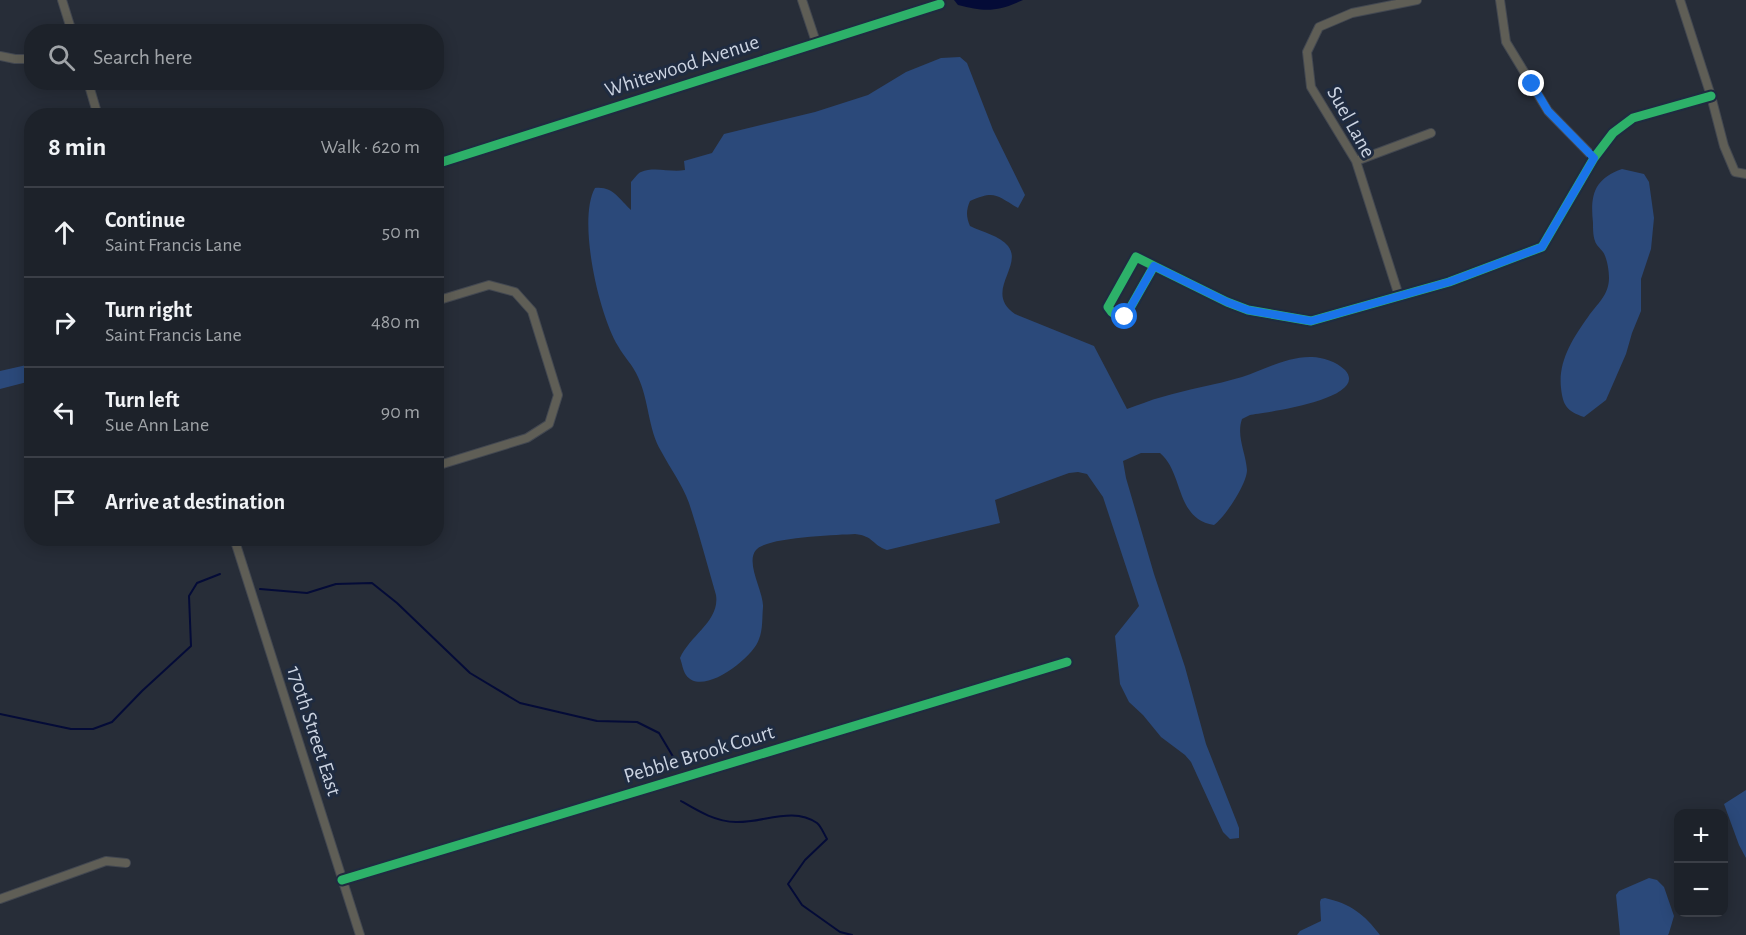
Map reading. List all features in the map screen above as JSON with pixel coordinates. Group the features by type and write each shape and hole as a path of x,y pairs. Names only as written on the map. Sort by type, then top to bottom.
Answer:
{"street":[{"path":"62,0 70,24"},
{"path":"802,0 816,42"},
{"name":"Suel Lane","path":"1399,296 1356,161 1311,87 1307,52 1319,27 1352,13 1417,0"},
{"path":"1500,0 1506,42 1548,111 1594,158"},
{"path":"1680,0 1711,96 1724,146 1735,172 1746,174"},
{"name":"Whitewood Avenue","path":"444,161 940,4"},
{"path":"0,56 24,59"},
{"path":"90,90 96,108"},
{"path":"1154,266 1125,317 1119,317 1111,312 1108,307 1136,257 1248,310 1311,321 1449,282 1542,247 1594,158 1613,133 1633,118 1711,96"},
{"path":"1356,161 1431,133"},
{"path":"444,299 489,285 515,292 532,312 558,395 549,424 527,438 444,464"},
{"name":"170th Street East","path":"237,546 360,935"},
{"name":"Pebble Brook Court","path":"342,880 1067,662"},
{"path":"0,898 106,861 126,863"}],"shaded area":[{"path":"954,0 1023,0 1006,7 984,10 958,5"},
{"path":"960,57 967,63 993,130 1025,195 1018,208 1000,197 990,195 970,201 967,210 970,226 1000,240 1008,246 1012,254 1003,288 1006,306 1015,314 1094,346 1127,409 1158,398 1242,377 1285,361 1303,357 1334,362 1345,370 1349,380 1343,389 1312,403 1250,415 1242,419 1240,432 1247,470 1246,476 1235,500 1214,525 1201,521 1192,514 1168,462 1160,453 1141,453 1123,461 1154,574 1185,667 1206,744 1239,828 1239,838 1230,839 1223,832 1191,762 1161,737 1129,702 1120,684 1115,636 1139,606 1103,497 1087,474 1069,473 995,500 1000,523 887,550 866,537 855,534 787,539 762,546 753,556 754,570 763,601 761,632 755,647 738,664 715,678 703,682 694,681 684,671 680,658 713,613 716,595 689,503 657,442 638,377 618,346 604,313 589,244 590,203 595,188 611,191 631,210 631,182 641,172 685,170 684,161 712,153 724,134 815,112 868,95 906,72 941,58"},
{"path":"1622,169 1644,174 1649,182 1654,218 1651,249 1641,279 1641,311 1626,354 1606,400 1584,417 1570,410 1565,404 1561,388 1562,368 1572,342 1607,289 1609,278 1607,261 1594,239 1593,196 1605,178"},
{"path":"24,366 24,383 0,389 0,371"},
{"path":"1746,790 1746,858 1739,845 1728,809 1724,804"},
{"path":"1649,878 1657,880 1664,887 1674,916 1668,935 1620,935 1616,895 1619,891"},
{"path":"1325,898 1342,903 1356,911 1380,935 1297,935 1300,931 1321,921 1320,902"}],"waterway":[{"path":"0,714 71,729 93,729 112,722 191,646 189,596 197,583 220,574"},
{"path":"260,589 307,593 336,584 372,583 397,603 470,673 520,703 597,721 637,722 659,733 678,765"},
{"path":"681,801 707,815 729,822 746,822 788,815 808,818 817,823 827,839 805,860 788,884 802,905 840,932 852,935"}],"cycle path":[{"path":"444,161 940,4"},
{"path":"1154,266 1136,257 1108,307 1113,313 1125,317 1154,266 1248,310 1311,321 1449,282 1542,247 1594,158 1613,133 1633,118 1711,96"},
{"path":"342,880 1067,662"}],"route":[{"path":"1125,317 1154,266 1248,310 1311,321 1449,282 1542,247 1594,158 1548,111 1532,84"}]}
